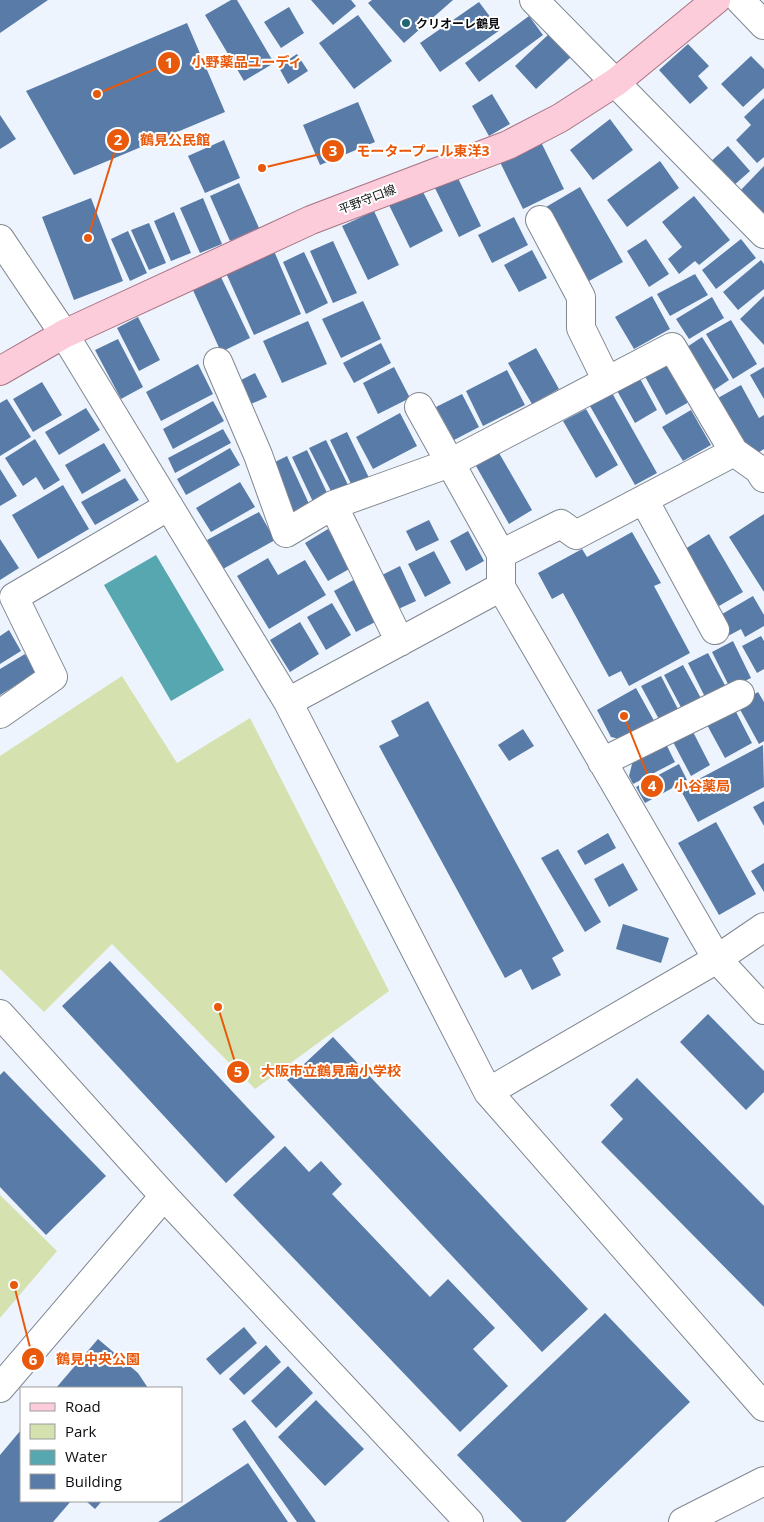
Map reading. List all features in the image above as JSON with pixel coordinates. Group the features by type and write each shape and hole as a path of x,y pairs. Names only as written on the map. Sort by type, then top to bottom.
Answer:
{"main road":[{"name":"平野守口線","path":"0,371 64,334 311,220 508,145 560,118 616,82 716,0"}],"street":[{"path":"534,0 764,234"},
{"path":"740,0 764,25"},
{"path":"540,220 581,297 581,328 607,381"},
{"path":"0,239 64,334 288,702 488,1092 764,1407"},
{"path":"218,362 258,455 286,533 333,505 450,463 672,347 734,452 762,470"},
{"path":"419,407 501,554 501,587 717,959 764,1010"},
{"path":"501,554 561,524 576,536 734,452"},
{"path":"644,500 715,630"},
{"path":"333,505 400,642"},
{"path":"0,714 53,677 14,596 169,506"},
{"path":"288,702 501,587"},
{"path":"602,762 740,694"},
{"path":"488,1092 717,959 764,927"},
{"path":"0,1014 164,1196 469,1522"},
{"path":"0,1388 164,1196"},
{"path":"682,1522 764,1480"}],"green space":[{"path":"122,676 177,763 250,718 389,991 255,1089 112,944 44,1012 0,969 0,756"},
{"path":"0,1195 57,1251 0,1318"}],"water":[{"path":"156,555 224,670 171,701 104,585"}],"building":[{"path":"0,0 48,0 0,33"},
{"path":"231,0 237,0 274,63 244,81 205,15"},
{"path":"311,0 351,0 356,6 333,25"},
{"name":"クリオーレ鶴見","path":"372,0 453,0 404,43 368,3"},
{"path":"479,2 500,30 440,72 420,43"},
{"path":"289,7 304,33 281,48 264,22"},
{"path":"358,15 392,61 354,89 319,43"},
{"path":"529,16 543,35 479,82 465,63"},
{"path":"187,23 225,112 74,175 26,91"},
{"path":"550,33 571,57 536,89 515,66"},
{"path":"688,44 709,66 698,76 708,88 690,104 659,70"},
{"path":"297,54 308,71 288,84 278,66"},
{"path":"751,56 764,69 764,88 743,107 721,84"},
{"path":"492,94 510,124 489,136 472,106"},
{"path":"764,98 764,157 757,163 736,140 751,125 744,117"},
{"path":"358,102 375,142 320,165 303,125"},
{"path":"0,115 16,139 0,149"},
{"path":"610,119 633,150 593,180 570,150"},
{"path":"224,140 240,178 205,193 188,156"},
{"path":"540,140 564,189 523,209 499,160"},
{"path":"728,146 750,171 732,187 709,163"},
{"path":"660,161 679,188 627,227 607,200"},
{"path":"764,166 764,219 738,193"},
{"path":"456,174 481,226 459,237 434,186"},
{"path":"239,183 259,228 230,241 210,196"},
{"path":"580,187 623,262 589,281 546,207"},
{"path":"421,188 443,231 410,248 389,205"},
{"path":"694,196 730,240 699,265 695,261 679,274 668,259 682,247 662,222"},
{"path":"91,198 123,281 74,300 42,217"},
{"path":"203,198 222,244 200,253 180,208"},
{"path":"374,211 399,265 368,280 342,226"},
{"path":"174,212 191,253 171,261 154,221"},
{"path":"514,217 528,245 492,263 478,235"},
{"path":"149,223 166,263 149,270 131,230"},
{"path":"128,231 147,273 130,281 111,239"},
{"path":"646,239 669,274 649,287 627,251"},
{"path":"741,239 756,258 716,289 702,270"},
{"path":"333,241 357,293 333,303 310,251"},
{"path":"532,250 547,278 519,292 504,265"},
{"path":"274,251 301,314 254,335 226,273"},
{"path":"304,252 328,303 306,314 283,262"},
{"path":"761,260 764,264 764,289 738,310 723,292"},
{"path":"695,274 708,295 670,316 657,294"},
{"path":"220,275 250,338 221,352 192,288"},
{"path":"652,296 670,329 634,349 615,317"},
{"path":"764,296 764,345 740,319"},
{"path":"712,297 724,318 689,339 676,319"},
{"path":"363,301 381,339 341,358 322,319"},
{"path":"138,317 160,360 139,371 117,328"},
{"path":"731,320 757,364 733,379 706,334"},
{"path":"308,321 327,364 282,383 263,341"},
{"path":"702,337 729,380 714,390 687,347"},
{"path":"118,339 143,387 121,399 95,350"},
{"path":"381,343 391,363 354,383 343,363"},
{"path":"536,348 559,389 532,404 508,363"},
{"path":"665,358 689,402 666,415 642,371"},
{"path":"198,364 213,394 161,421 146,392"},
{"path":"394,367 410,398 378,414 363,383"},
{"path":"764,367 764,399 750,375"},
{"path":"507,370 525,405 483,426 466,391"},
{"path":"255,373 267,397 251,404 239,381"},
{"path":"638,375 657,410 635,423 615,387"},
{"path":"42,382 62,415 33,432 13,399"},
{"path":"741,385 759,418 764,415 764,449 751,457 718,398"},
{"path":"612,393 657,473 635,485 590,406"},
{"path":"462,394 479,427 454,440 436,407"},
{"path":"7,399 31,437 0,456 0,403"},
{"path":"213,401 224,421 173,449 163,429"},
{"path":"86,408 100,430 59,455 45,432"},
{"path":"586,409 618,465 596,478 563,421"},
{"path":"691,410 711,445 683,461 662,427"},
{"path":"400,413 417,446 373,469 356,437"},
{"path":"223,429 231,443 175,473 168,458"},
{"path":"347,432 370,480 353,488 330,440"},
{"path":"35,439 60,480 44,490 36,477 23,486 5,458"},
{"path":"326,440 350,489 334,497 309,448"},
{"path":"104,443 121,471 82,494 65,465"},
{"path":"230,448 240,465 186,495 177,479"},
{"path":"307,450 329,497 314,504 292,457"},
{"path":"499,453 532,510 509,524 476,466"},
{"path":"287,456 310,506 290,516 267,466"},
{"path":"0,469 17,496 0,506"},
{"path":"125,478 139,500 95,525 81,502"},
{"path":"240,482 255,507 211,532 196,508"},
{"path":"63,485 89,529 38,559 12,515"},
{"path":"259,512 275,540 223,569 207,540"},
{"path":"764,514 764,592 729,537"},
{"path":"429,520 439,540 416,551 406,531"},
{"path":"328,529 351,568 328,581 305,543"},
{"path":"468,531 484,561 466,571 450,541"},
{"path":"632,532 661,583 654,586 690,653 629,686 621,671 609,677 563,593 552,599 538,573 582,549 587,557"},
{"path":"709,534 743,592 719,606 685,549"},
{"path":"0,539 19,568 0,580"},
{"path":"434,551 451,583 425,597 408,564"},
{"path":"268,558 278,575 305,560 326,595 269,629 237,576"},
{"path":"400,566 416,601 394,611 378,577"},
{"path":"357,578 379,620 356,632 334,591"},
{"path":"753,596 764,615 764,626 745,637 741,629 728,636 717,617"},
{"path":"332,603 351,635 326,650 307,617"},
{"path":"300,622 319,654 290,672 270,640"},
{"path":"9,630 21,651 0,664 0,636"},
{"path":"761,636 764,641 764,669 757,673 742,646"},
{"path":"733,641 751,678 730,688 712,652"},
{"path":"708,653 728,691 707,701 688,663"},
{"path":"25,654 36,673 0,695 0,669"},
{"path":"683,665 703,702 684,713 664,675"},
{"path":"661,676 680,713 661,723 641,686"},
{"path":"636,688 657,726 629,741 611,737 597,710"},
{"path":"758,692 764,702 764,741 759,744 737,704"},
{"path":"428,701 564,951 552,958 561,975 532,990 521,969 505,978 379,746 399,736 391,721"},
{"path":"734,708 752,743 725,758 706,723"},
{"path":"523,729 534,746 509,761 498,745"},
{"path":"692,730 710,765 691,776 672,740"},
{"path":"665,742 675,762 633,784 629,776 633,760"},
{"path":"763,745 764,787 698,822 680,789"},
{"path":"679,764 687,780 645,803 636,787"},
{"path":"764,801 764,826 753,807"},
{"path":"716,822 756,894 719,915 678,843"},
{"path":"608,833 616,848 585,865 577,851"},
{"path":"558,849 601,922 585,932 541,858"},
{"path":"623,863 638,890 609,907 594,879"},
{"path":"764,863 764,892 751,871"},
{"path":"623,924 669,938 661,963 616,949"},
{"path":"110,961 275,1137 226,1183 62,1006"},
{"path":"708,1014 764,1071 764,1092 746,1110 680,1042"},
{"path":"333,1037 588,1309 542,1352 287,1080"},
{"path":"4,1071 106,1176 46,1235 0,1187 0,1075"},
{"path":"637,1078 764,1206 764,1307 601,1142 623,1119 610,1105"},
{"path":"285,1146 309,1172 321,1161 342,1184 332,1194 430,1297 448,1279 495,1328 473,1349 508,1386 460,1432 233,1195"},
{"path":"605,1313 690,1402 565,1522 522,1522 457,1455"},
{"path":"244,1327 257,1343 220,1375 206,1359"},
{"path":"98,1339 138,1373 147,1387 57,1387"},
{"path":"266,1345 281,1362 244,1395 229,1379"},
{"path":"288,1366 313,1393 276,1428 251,1401"},
{"path":"316,1400 364,1449 325,1486 278,1437"},
{"path":"245,1420 316,1522 297,1522 232,1429"},
{"path":"20,1431 20,1502 70,1502 53,1522 0,1522 0,1455"},
{"path":"248,1463 288,1522 158,1522"},
{"path":"87,1502 101,1502 95,1509"}],"place":[{"name":"クリオーレ鶴見","path":"406,23"},
{"name":"小野薬品ユーディ","path":"97,94"},
{"name":"モータープール東洋3","path":"262,168"},
{"name":"鶴見公民館","path":"88,238"},
{"name":"小谷薬局","path":"624,716"},
{"name":"大阪市立鶴見南小学校","path":"218,1007"},
{"name":"鶴見中央公園","path":"14,1285"}]}
